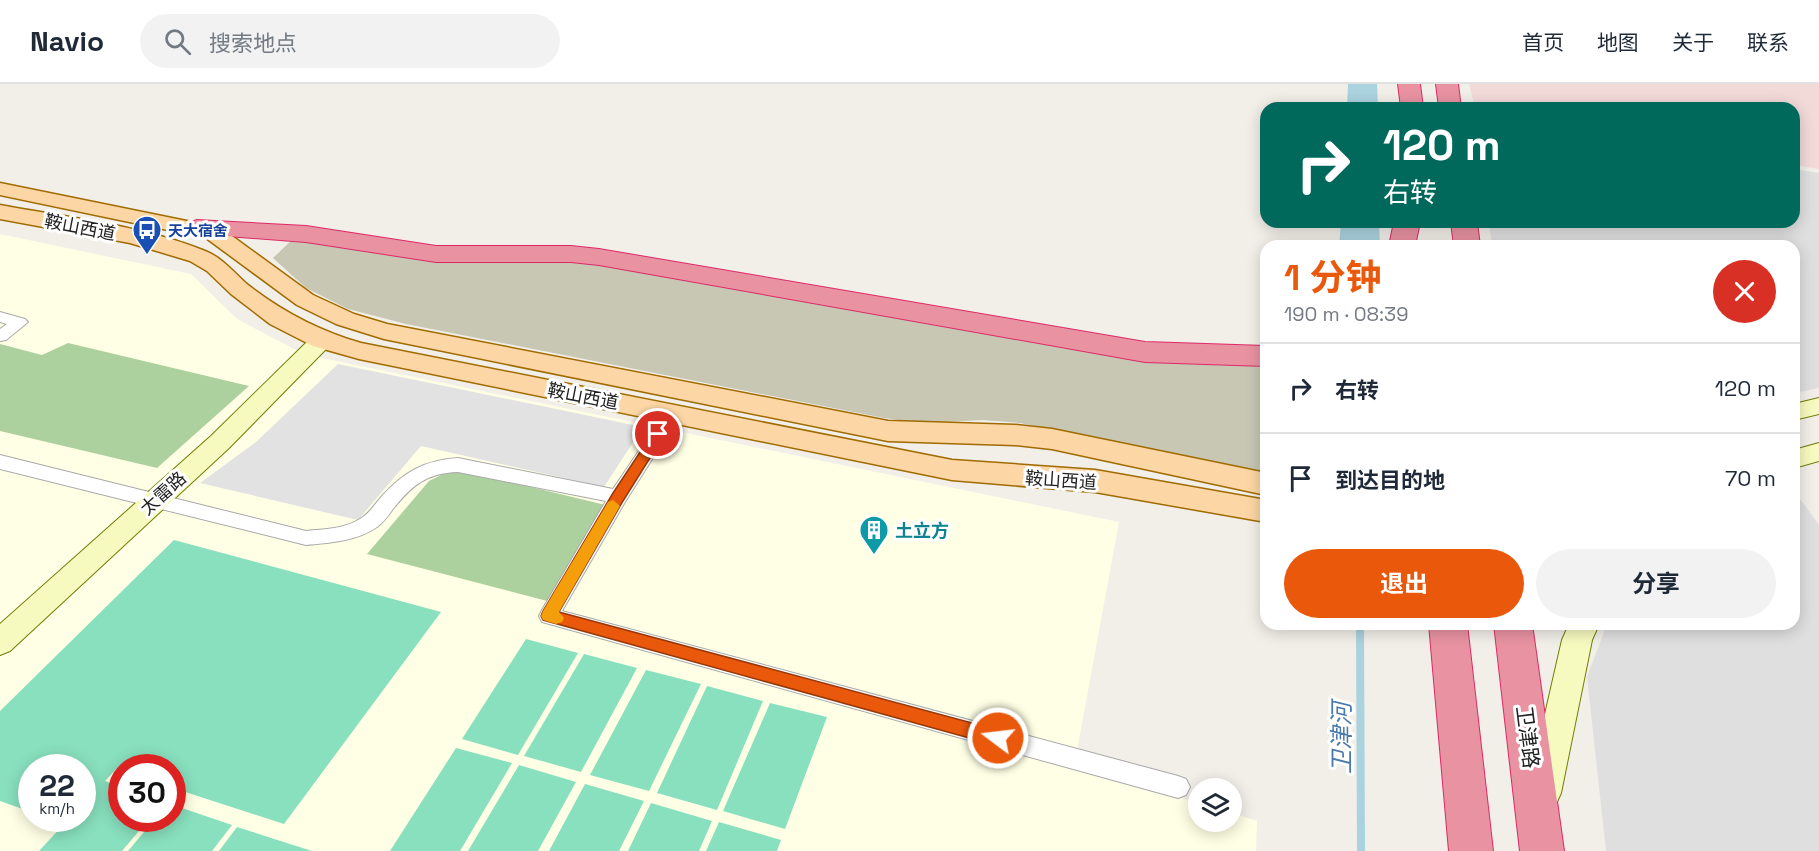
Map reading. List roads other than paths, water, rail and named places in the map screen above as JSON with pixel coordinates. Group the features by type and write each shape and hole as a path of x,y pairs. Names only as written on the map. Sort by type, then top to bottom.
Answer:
{"highway":[{"path":"1409,84 1411,102"},
{"path":"1447,84 1449,102"},
{"path":"197,228 306,234 436,254 570,254 598,257 1145,352 1260,356"},
{"path":"1449,630 1471,851"},
{"name":"卫津路","path":"1515,630 1540,835"}],"main road":[{"name":"鞍山西道","path":"0,189 197,228 226,240 304,300 345,319 384,331 888,431 1015,435 1052,439 1260,483"},
{"name":"鞍山西道","path":"0,212 134,237 198,256 215,266 239,289 279,319 322,340 401,360 952,470 1095,482 1260,510"}],"street":[{"path":"0,317 20,322 0,336"},
{"name":"太雷路","path":"0,642 220,442 322,340"},
{"path":"1800,411 1819,406"},
{"path":"658,434 618,497 549,616 1178,787"},
{"path":"1800,457 1819,452"},
{"path":"0,462 306,538 335,536 373,520 413,474 437,465 458,465 618,497"},
{"path":"1540,835 1577,640 1581,630"}],"water":[{"path":"1348,84 1377,84 1378,102 1347,102"},
{"path":"1340,228 1379,228 1380,240 1340,240"}],"waterway":[{"name":"卫津河","path":"1360,630 1361,851"}],"place":[{"name":"天大宿舍","path":"147,256"},
{"name":"土立方","path":"874,556"}]}
